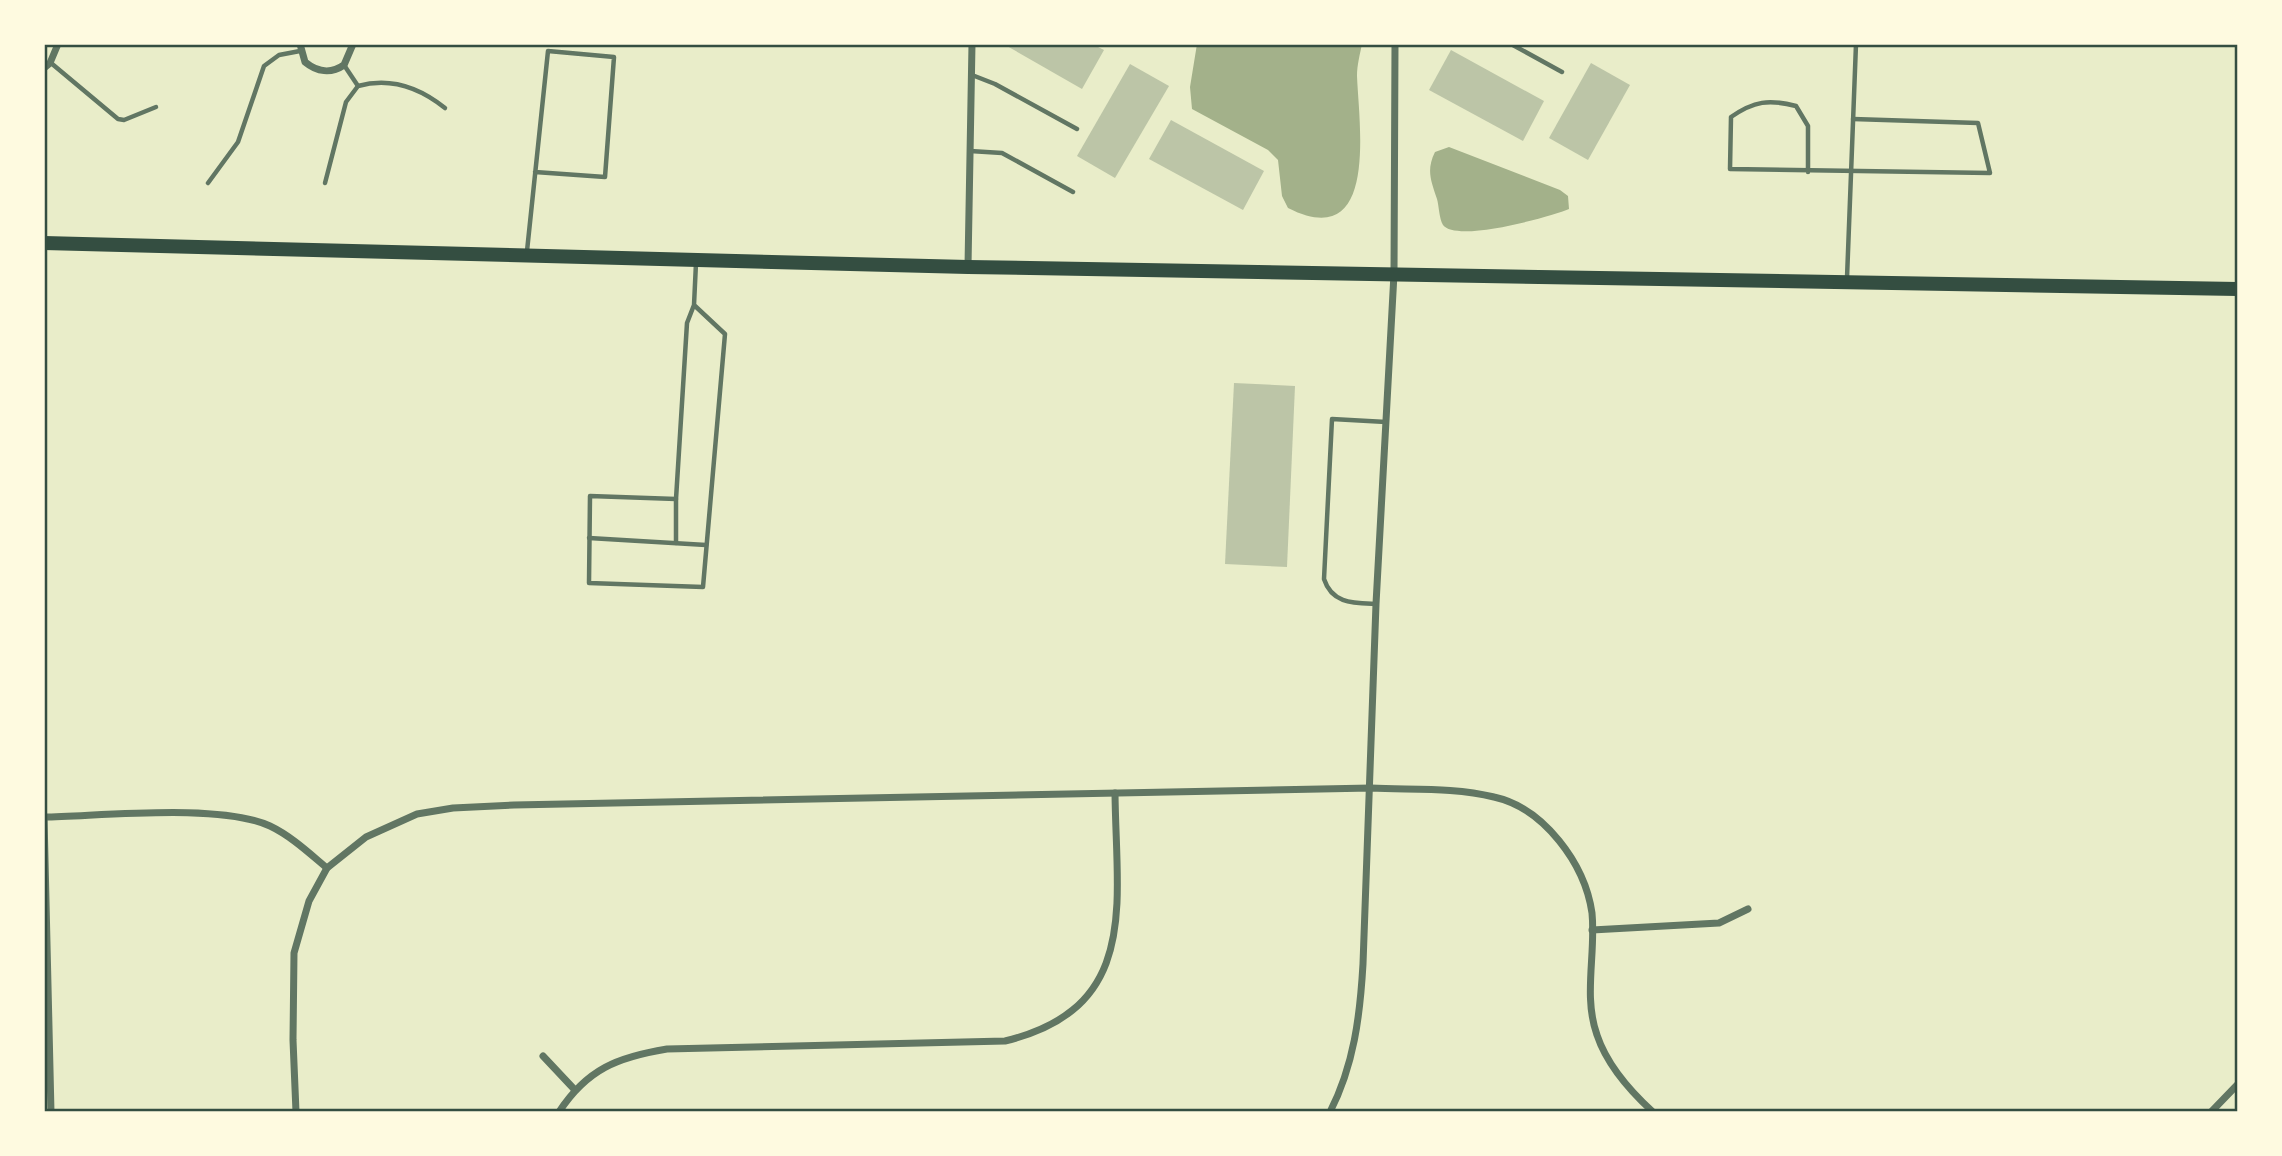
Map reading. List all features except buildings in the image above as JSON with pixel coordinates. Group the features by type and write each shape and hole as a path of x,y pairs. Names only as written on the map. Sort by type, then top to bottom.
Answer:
{"main road":[{"path":"44,243 968,267 2238,289"}],"street":[{"path":"47,65 58,44"},
{"path":"300,48 305,62 319,71 329,71 344,65 353,44"},
{"path":"968,267 972,44"},
{"path":"1330,1112 1344,1079 1359,1024 1371,788 1376,604 1394,275 1395,44"},
{"path":"296,1112 294,953 306,911 327,868 387,825 417,814 453,808 1371,788 1459,791 1496,797 1525,811 1550,831 1567,851 1580,875 1591,911 1590,986 1596,1034 1608,1060 1653,1112"},
{"path":"559,1112 574,1089 601,1069 630,1055 667,1049 1005,1041 1036,1034 1065,1018 1086,999 1103,975 1111,953 1116,930 1115,793"},
{"path":"51,1112 44,817 194,814 251,819 291,839 327,868"},
{"path":"1592,930 1719,923 1748,909"},
{"path":"543,1056 574,1089"},
{"path":"2211,1112 2238,1084"}],"lane":[{"path":"1511,44 1562,72"},
{"path":"1847,282 1856,44"},
{"path":"208,183 238,142 264,66 279,55 300,48"},
{"path":"526,256 535,172 548,51 614,57 605,177 535,172"},
{"path":"47,65 118,119 124,120 156,107"},
{"path":"344,65 358,86"},
{"path":"972,75 995,84 1077,130"},
{"path":"325,183 346,102 358,86 389,84 417,89 445,108"},
{"path":"1808,172 1808,126 1796,106 1771,99 1747,106 1731,117 1730,169 1808,172 1851,173 1990,173 1978,123 1853,119"},
{"path":"970,151 1002,153 1073,192"},
{"path":"676,543 676,499 687,323 694,305 696,260"},
{"path":"676,499 590,496 589,583 703,587 725,334 694,305"},
{"path":"1376,604 1347,602 1335,598 1327,589 1324,579 1332,419 1387,422"},
{"path":"589,538 706,545"}],"shaded area":[{"path":"1197,44 1362,44 1357,72 1360,151 1357,178 1350,199 1337,214 1317,218 1288,208 1282,196 1278,160 1268,150 1192,109 1190,87"},
{"path":"1449,147 1560,190 1568,196 1569,209 1504,227 1451,230 1443,225 1430,170 1435,152"}]}
